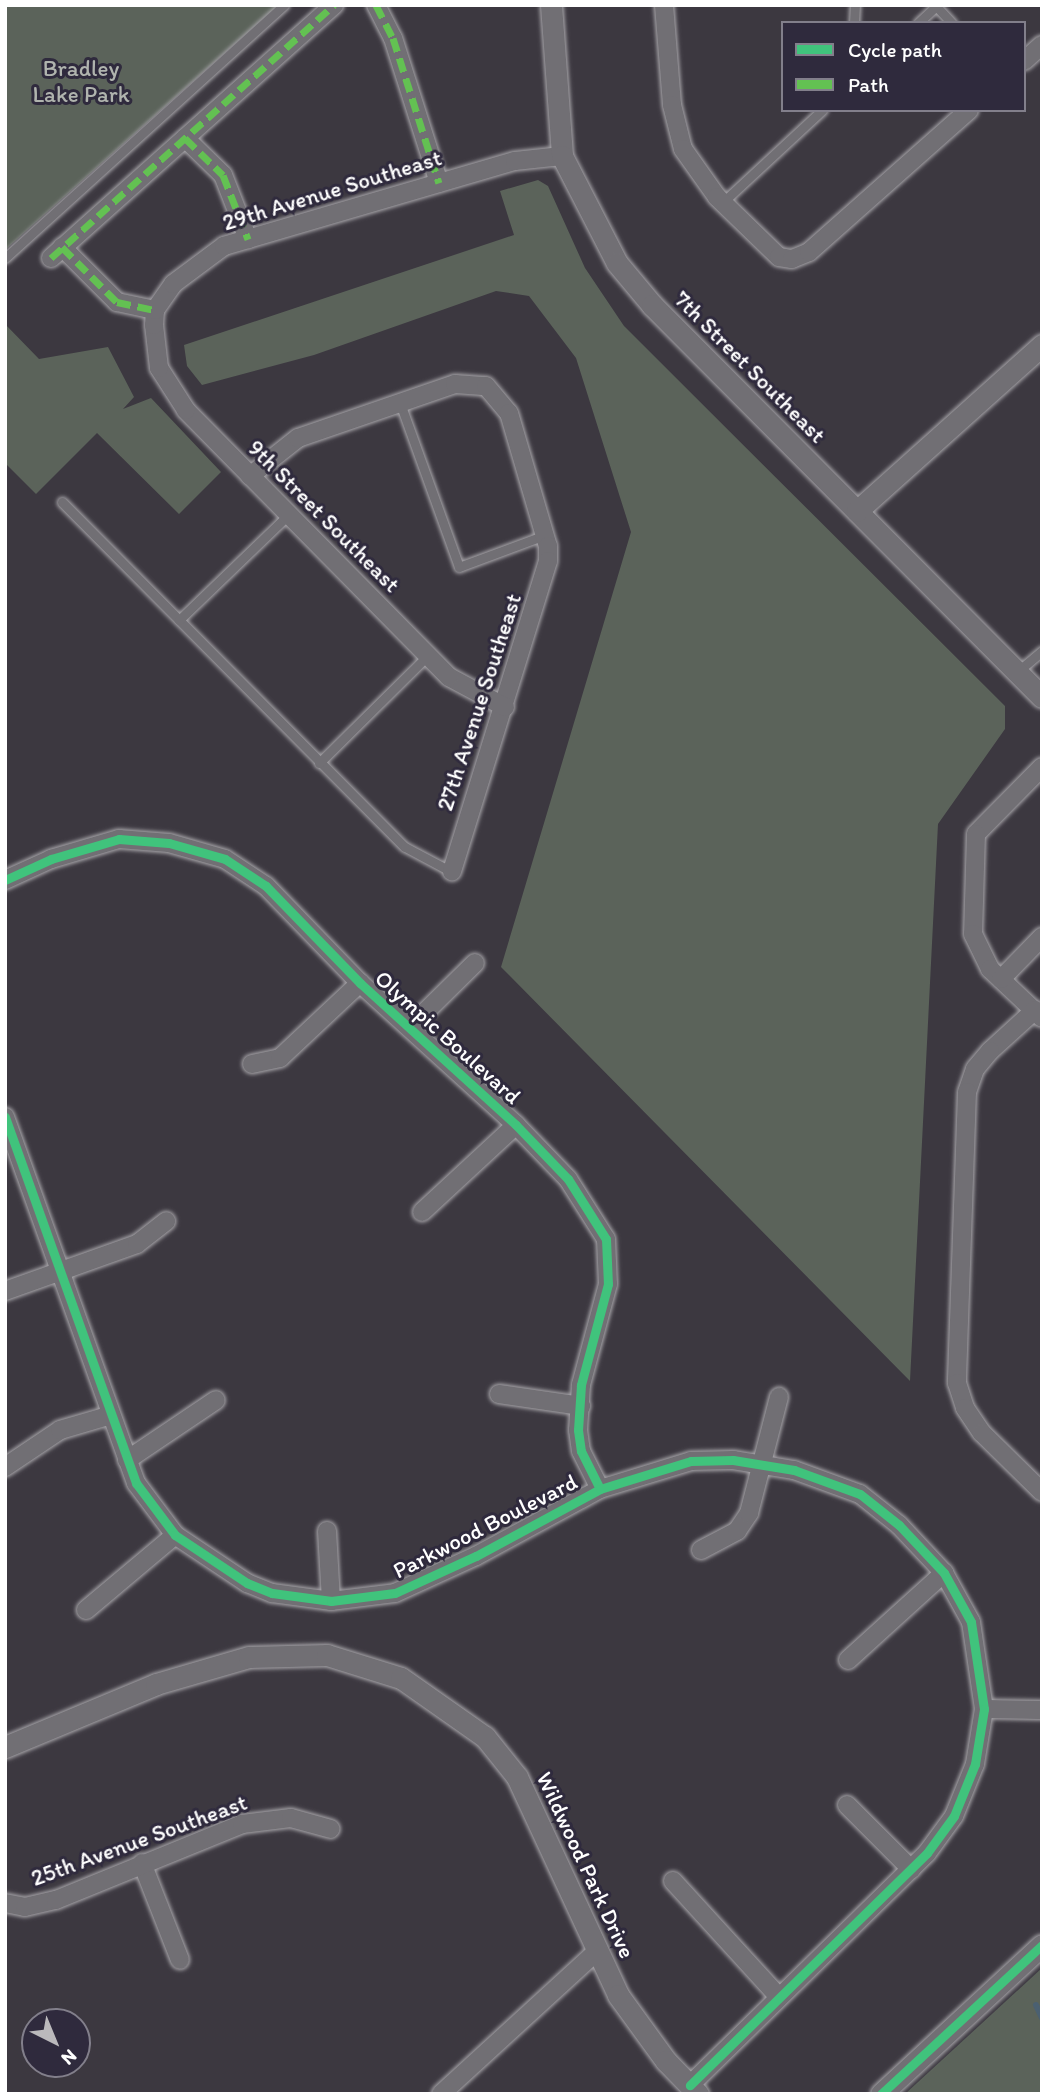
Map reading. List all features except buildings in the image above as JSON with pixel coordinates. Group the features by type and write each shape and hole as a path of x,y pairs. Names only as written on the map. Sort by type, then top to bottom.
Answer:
{"street":[{"path":"155,318 117,302 57,253 334,5"},
{"path":"376,5 393,36 439,183"},
{"name":"7th Street Southeast","path":"551,5 562,156 599,236 625,274 1042,697"},
{"path":"664,5 676,126 695,171 768,250 792,259 816,247 967,112"},
{"path":"1026,59 1042,45"},
{"path":"185,138 223,175 248,239"},
{"name":"29th Avenue Southeast","path":"155,318 188,269 224,246 515,162 562,156"},
{"name":"9th Street Southeast","path":"155,318 159,368 171,392 250,477 427,656 461,686 505,707"},
{"path":"858,511 1042,345"},
{"path":"250,477 298,438 466,382 485,386 509,413 546,540"},
{"name":"27th Avenue Southeast","path":"452,872 544,586 546,540"},
{"path":"1042,767 976,834 973,934 990,969 1038,1014 982,1060 967,1092 957,1383 965,1408 982,1433 1042,1492"},
{"name":"Olympic Boulevard","path":"5,880 51,859 119,839 142,839 225,859 266,886 360,983 516,1125 568,1179 606,1239 608,1284 581,1385 581,1451 600,1489"},
{"path":"1001,979 1042,937"},
{"path":"410,1027 475,963"},
{"path":"252,1064 280,1058 360,983"},
{"name":"Parkwood Boulevard","path":"5,1117 127,1460 146,1501 175,1535 247,1583 282,1595 331,1601 395,1593 428,1581 600,1489 691,1461 762,1464 834,1482 860,1494 899,1525 944,1573 971,1622 984,1709 965,1791 943,1835 779,1997 694,2090"},
{"path":"422,1212 516,1125"},
{"path":"5,1291 137,1244 166,1222"},
{"path":"499,1394 581,1406"},
{"path":"701,1550 737,1531 745,1522 779,1397"},
{"path":"127,1460 216,1400"},
{"path":"5,1467 60,1430 111,1415"},
{"path":"327,1531 331,1601"},
{"path":"86,1610 175,1535"},
{"path":"848,1660 944,1573"},
{"name":"Wildwood Park Drive","path":"5,1747 156,1684 238,1659 307,1654 357,1662 401,1678 444,1703 495,1747 528,1797 597,1952 630,2012 694,2090"},
{"path":"984,1709 1042,1710"},
{"path":"847,1805 911,1869"},
{"name":"25th Avenue Southeast","path":"5,1903 37,1906 242,1824 291,1818 331,1829"},
{"path":"142,1863 180,1960"},
{"path":"673,1881 779,1997"},
{"path":"881,2094 1040,1951"},
{"path":"442,2094 597,1952"}],"lane":[{"path":"5,258 284,5"},
{"path":"920,21 935,6 950,21"},
{"path":"722,203 821,112"},
{"path":"400,403 459,567 546,540"},
{"path":"62,502 405,847 452,872"},
{"path":"179,620 288,515"},
{"path":"1017,672 1042,650"},
{"path":"319,763 427,656"}],"green space":[{"name":"Bradley Lake Park","path":"5,5 278,5 5,250"},
{"path":"538,180 548,186 585,268 624,326 1005,706 1005,729 938,824 910,1381 501,967 631,532 576,358 529,296 496,291 314,355 202,385 187,366 184,345 514,235 500,191"},
{"path":"5,324 39,359 108,347 134,397 123,409 151,398 221,472 179,514 97,433 36,494 5,463"},
{"path":"1042,1968 1042,2094 905,2094"}],"waterway":[{"path":"1036,2005 1042,2018"}],"marked path":[{"path":"51,258 334,5"},
{"path":"376,5 393,38 439,183"},
{"path":"185,138 223,175 248,239"},
{"path":"62,247 117,302 155,310"}],"cycle path":[{"path":"5,880 51,859 119,839 169,843 225,859 266,886 360,983 516,1125 568,1179 606,1239 608,1284 581,1385 578,1430 581,1451 600,1489"},
{"path":"5,1117 136,1483 175,1535 247,1583 272,1593 331,1601 395,1593 476,1556 600,1489 691,1461 733,1460 794,1470 860,1494 899,1525 944,1573 971,1622 984,1709 975,1764 954,1816 927,1853 690,2085"},
{"path":"881,2094 1042,1945"}]}
